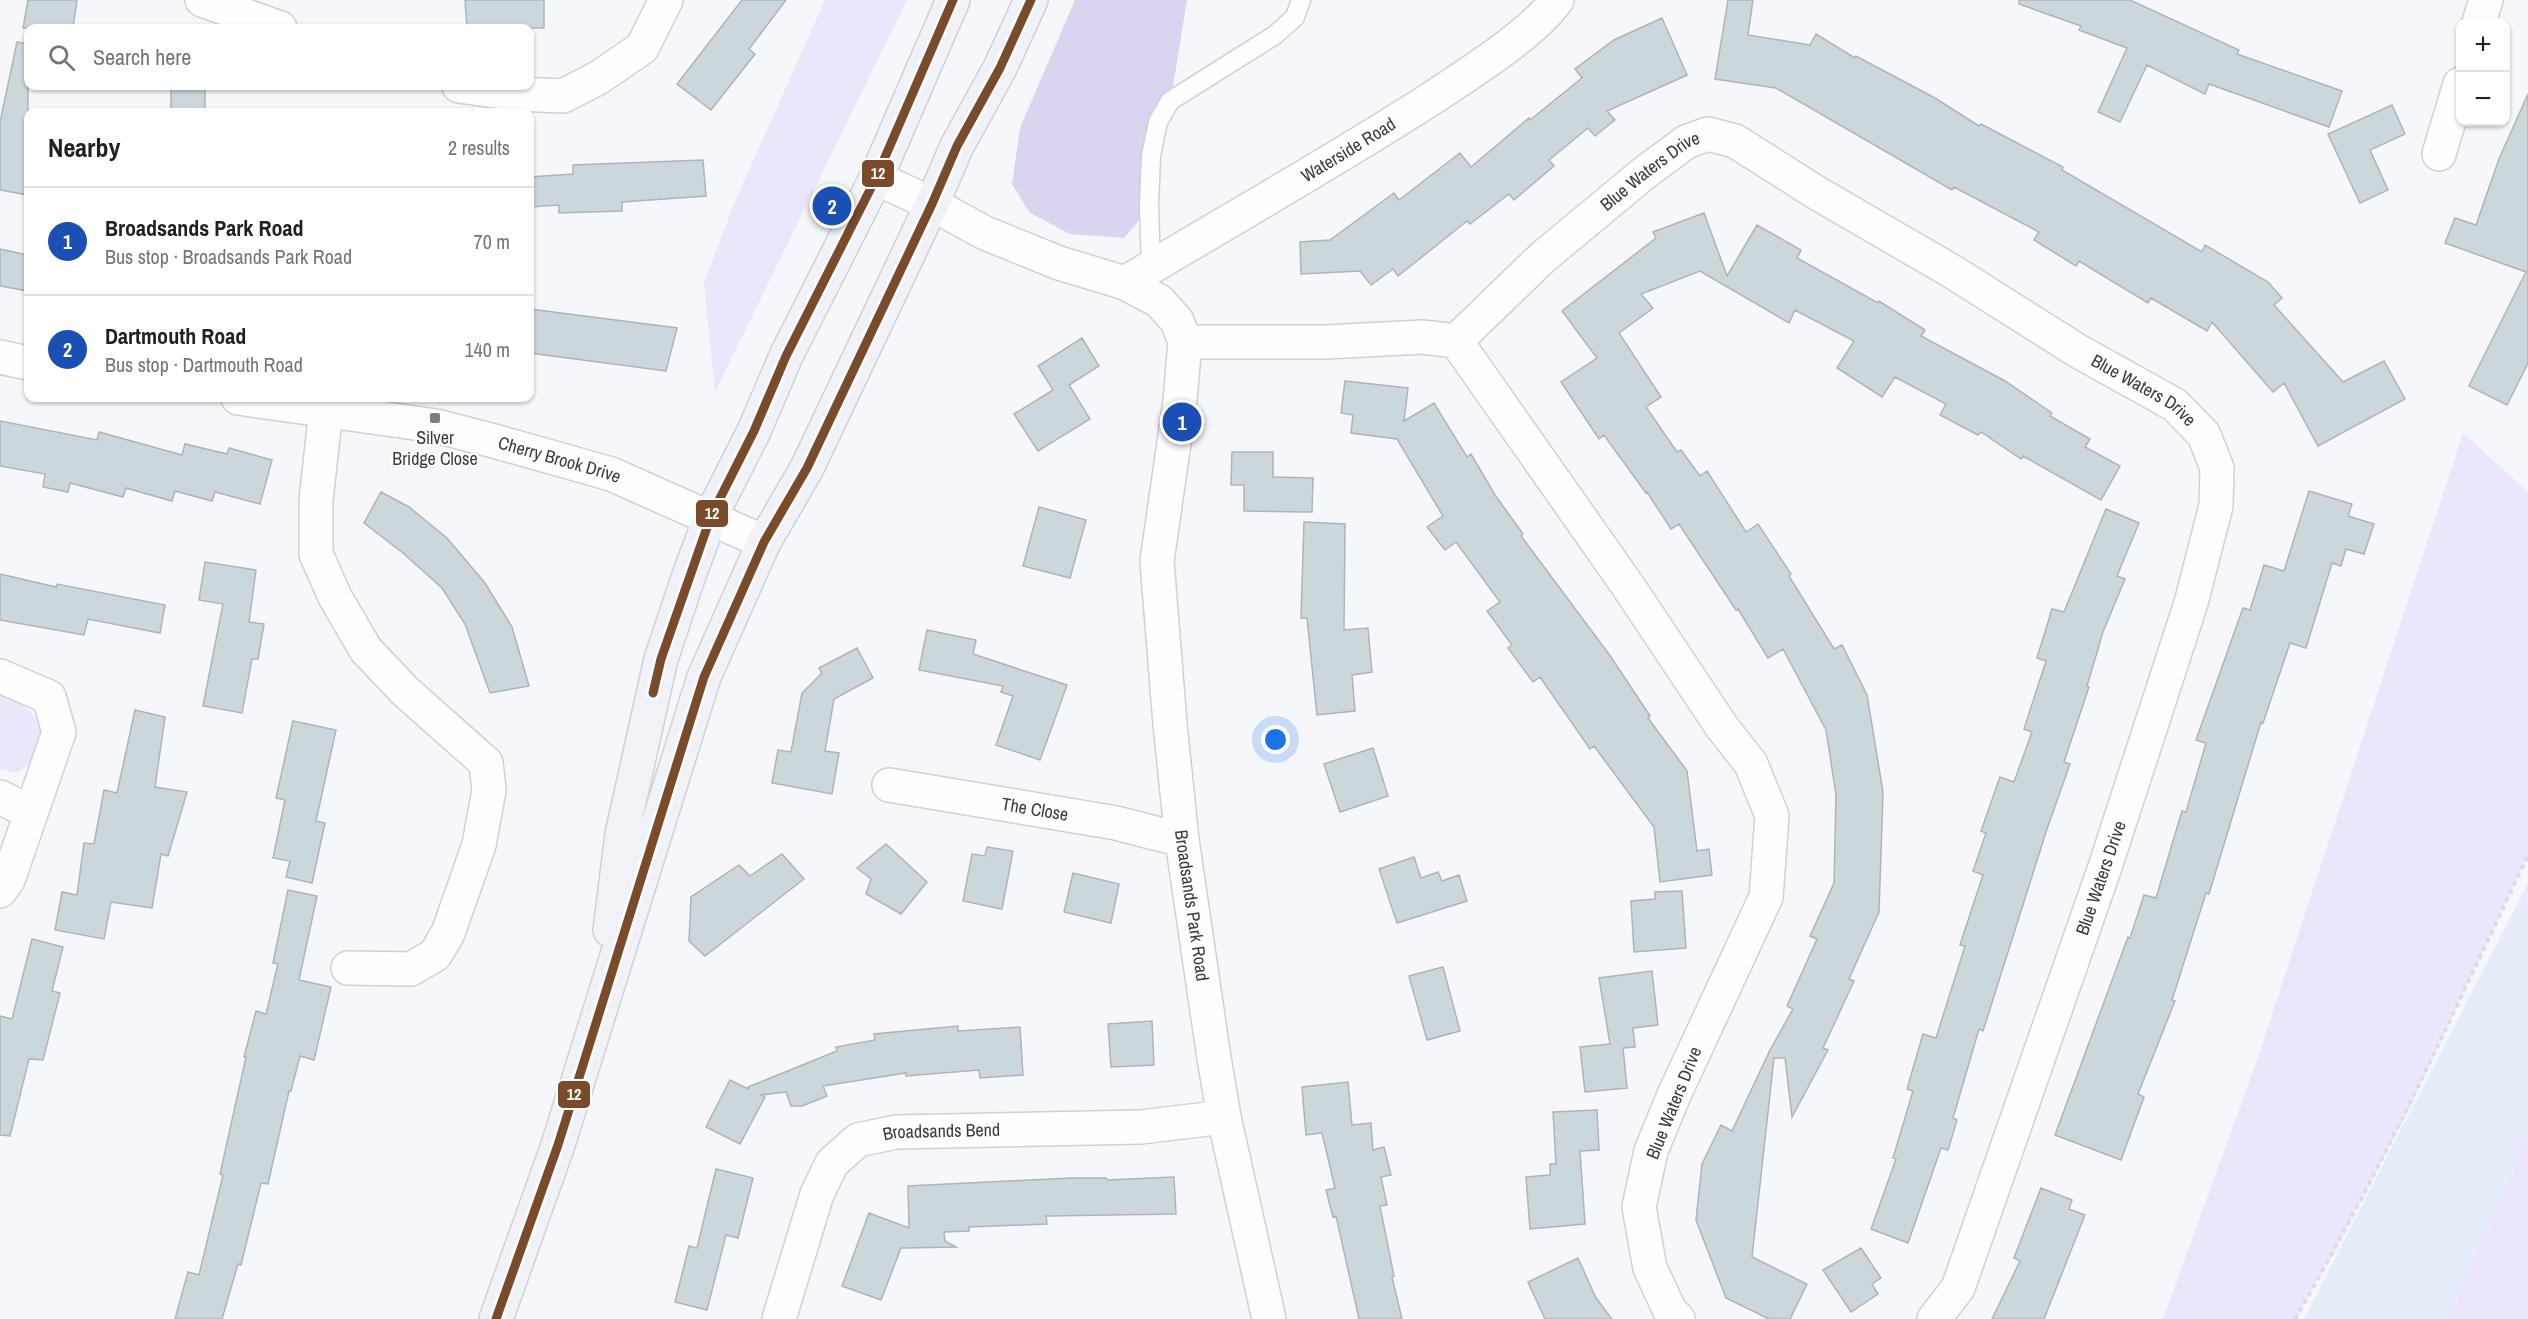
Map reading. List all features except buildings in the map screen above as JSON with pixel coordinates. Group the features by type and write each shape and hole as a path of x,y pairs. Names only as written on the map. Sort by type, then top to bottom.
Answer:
{"main road":[{"path":"599,1015 622,834 661,659 711,516 754,431 786,356 876,178 953,0"},
{"path":"496,1319 558,1145 704,677 764,542 807,468 932,204 957,146 1000,68 1031,0"}],"street":[{"path":"202,0 269,24"},
{"path":"488,90 562,96 598,78 642,48 666,0"},
{"name":"Waterside Road","path":"1138,276 1409,113 1476,69 1547,14 1557,0"},
{"path":"2480,18 2486,0"},
{"path":"2439,154 2456,97"},
{"name":"Blue Waters Drive","path":"1678,1319 1670,1311 1650,1268 1639,1207 1651,1151 1674,1095 1766,897 1772,816 1751,764 1722,727 1621,577 1456,341 1543,257 1643,174 1686,142 1708,134 1735,141 1817,193 1953,272 2078,351 2175,405 2204,435 2217,468 2216,506 2191,603 2105,867 1958,1288 1934,1319"},
{"name":"Broadsands Park Road","path":"876,178 986,233 1059,263 1138,276 1178,321 1185,342 1180,401 1157,561 1170,724 1182,840 1224,1117 1269,1319"},
{"path":"1185,342 1326,342 1422,337 1456,341"},
{"path":"0,357 24,362"},
{"name":"Cherry Brook Drive","path":"267,402 436,426 612,474 711,516 764,542"},
{"path":"326,410 316,500 316,554 335,597 366,650 405,691 486,763 489,790 479,845 448,933 435,955 411,969 348,968"},
{"path":"0,676 49,697 58,732 8,879 0,891"},
{"name":"The Close","path":"889,785 1116,823 1182,840"},
{"path":"0,797 29,812"},
{"name":"Broadsands Bend","path":"779,1319 817,1194 832,1163 858,1140 896,1132 1141,1126 1224,1117"}],"lane":[{"path":"1138,276 1151,156 1158,122 1170,100 1275,35 1295,17 1300,0"}],"path":[{"path":"2295,1319 2338,1245 2410,1107 2528,855"}],"shaded area":[{"path":"825,0 907,0 715,392 704,283 734,204"},
{"path":"1075,0 1187,0 1154,203 1124,238 1070,234 1030,213 1012,184 1020,128"},
{"path":"2463,433 2528,492 2528,855 2410,1107 2338,1245 2295,1319 2163,1319 2256,1063"},
{"path":"0,693 29,710 41,728 41,748 35,759 16,773 0,769"},
{"path":"2528,883 2528,1137 2455,1304 2446,1319 2304,1319"},
{"path":"2528,1137 2528,1319 2446,1319 2455,1304"}],"transit line":[{"name":"12","path":"653,693 661,659 711,516 754,431 786,356 876,178 953,0"},
{"name":"12","path":"496,1319 558,1145 704,677 764,542 807,468 932,204 957,146 1000,68 1031,0"}],"place":[{"name":"Dartmouth Road","path":"832,206"},
{"name":"Silver Bridge Close","path":"435,418"},
{"name":"Broadsands Park Road","path":"1182,422"}]}
